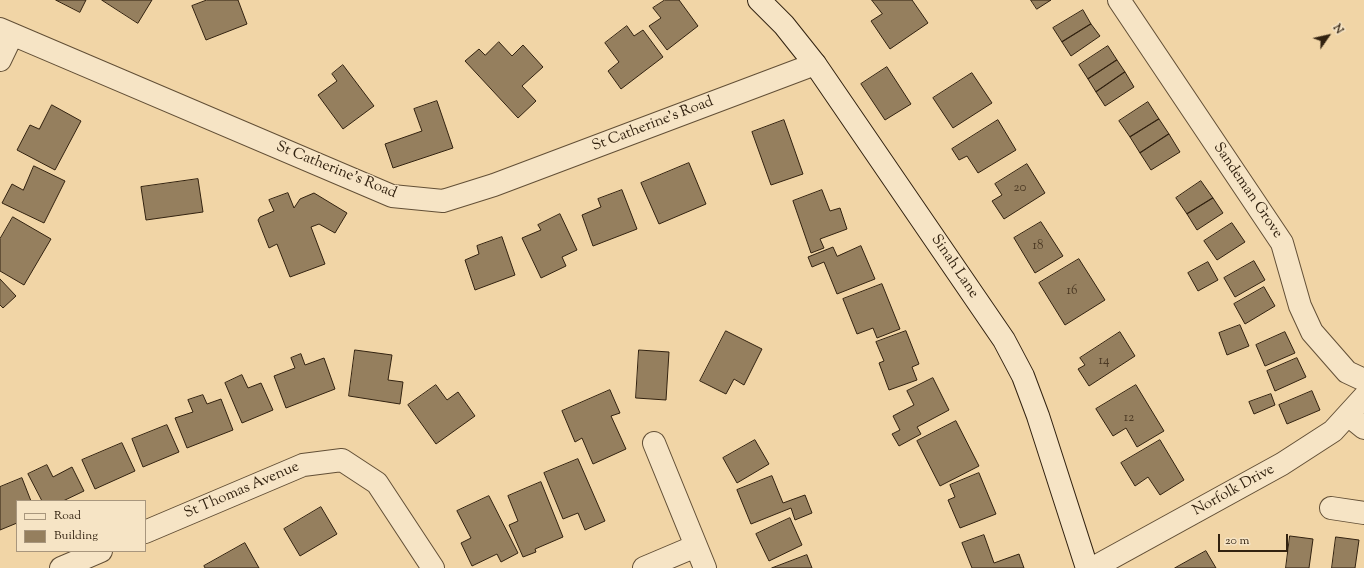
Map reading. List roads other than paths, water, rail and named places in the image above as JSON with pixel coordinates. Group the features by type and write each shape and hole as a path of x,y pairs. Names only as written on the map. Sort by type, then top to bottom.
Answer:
{"street":[{"name":"Sinah Lane","path":"759,0 784,25 815,64 1004,340 1023,376 1038,416 1087,568"},
{"name":"Sandeman Grove","path":"1127,3 1282,243 1300,306 1312,332 1347,372 1364,380"},
{"name":"St Catherine's Road","path":"6,32 392,196 443,201 494,185 815,64"},
{"path":"0,60 6,32"},
{"name":"Norfolk Drive","path":"1093,568 1282,464 1333,431 1356,422 1364,397"},
{"path":"654,443 705,568"},
{"name":"St Thomas Avenue","path":"146,532 303,465 342,460 377,483 433,568"},
{"path":"1331,508 1364,513"},
{"path":"644,568 696,546"},
{"path":"61,568 99,552"}]}
